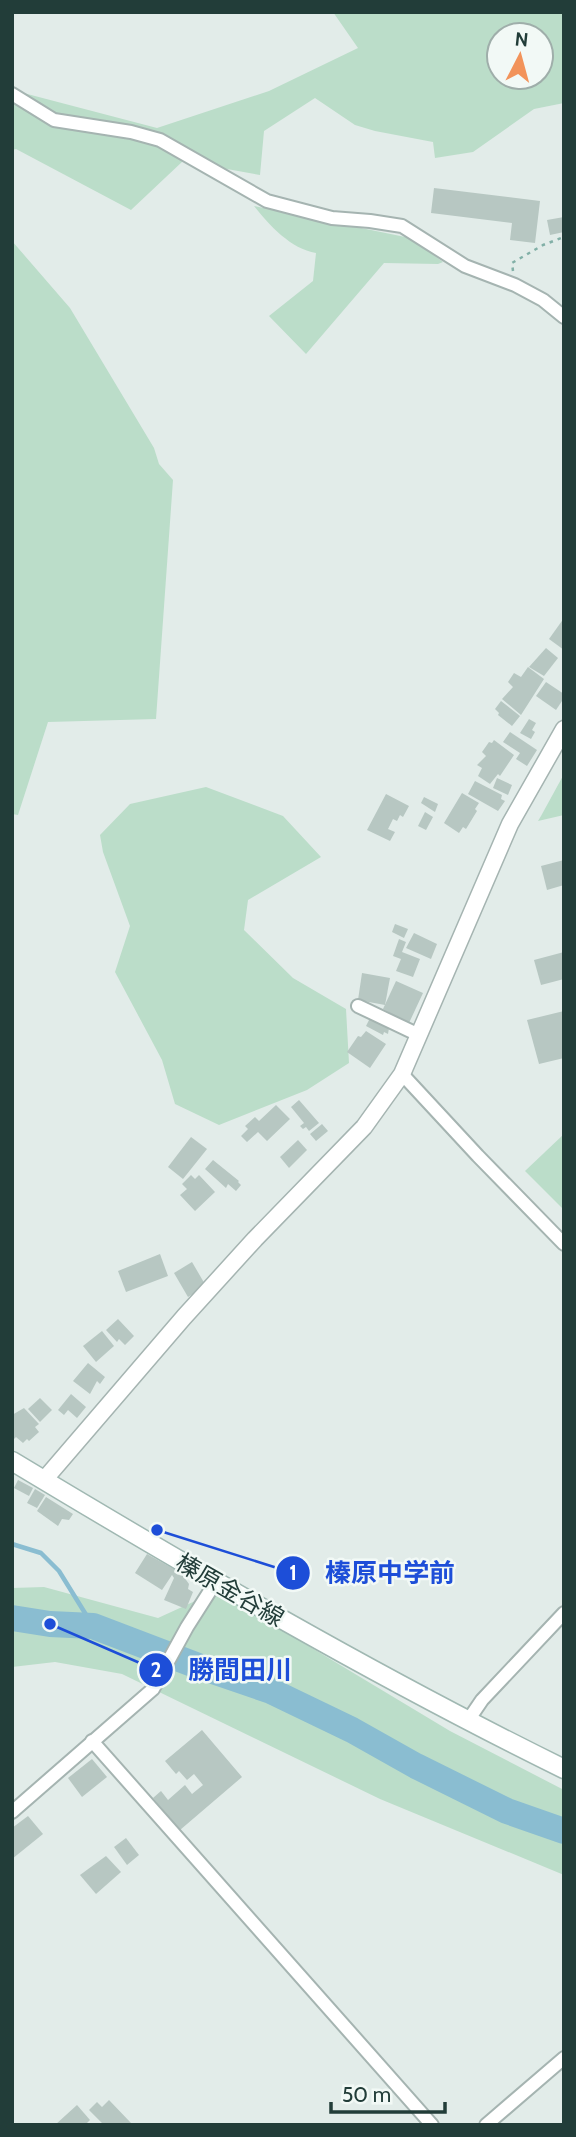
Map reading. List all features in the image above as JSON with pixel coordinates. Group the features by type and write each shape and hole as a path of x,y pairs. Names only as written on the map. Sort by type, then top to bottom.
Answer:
{"main road":[{"name":"榛原金谷線","path":"12,1461 215,1583 467,1722 564,1769"}],"street":[{"path":"12,94 54,120 131,132 160,140 267,201 332,218 370,220 402,226 465,266 515,285 543,300 564,317"},
{"path":"44,1480 192,1308 364,1126 402,1074 510,824 564,729"},
{"path":"358,1006 419,1035"},
{"path":"402,1074 564,1244"},
{"path":"12,1812 153,1689 215,1583"},
{"path":"467,1722 482,1700 564,1613"},
{"path":"92,1741 432,2125"},
{"path":"486,2125 564,2057"}],"path":[{"path":"515,285 512,263 543,245 564,237"}],"green space":[{"path":"333,12 564,12 564,103 534,109 473,152 435,158 433,142 355,125 315,98 264,131 260,175 183,161 131,210 16,149 12,150 12,90 157,128 269,91 358,48"},
{"path":"254,206 410,238 443,262 384,263 306,354 269,316 313,281 316,253 289,241"},
{"path":"12,241 70,308 154,448 159,464 173,480 156,719 48,722 18,815 12,814"},
{"path":"564,774 564,815 538,821 541,816"},
{"path":"206,787 283,816 321,857 248,900 244,930 293,978 346,1009 349,1063 307,1090 219,1125 175,1104 162,1060 115,972 130,926 103,852 100,835 130,804"},
{"path":"564,1134 564,1210 525,1171"},
{"path":"44,1587 158,1618 217,1591 450,1731 564,1790 564,1875 380,1799 122,1674 55,1662 12,1667 12,1588"}],"building":[{"path":"434,188 540,201 535,243 510,240 512,223 431,213"},
{"path":"564,217 564,232 550,235 547,220"},
{"path":"564,618 564,650 549,639"},
{"path":"546,648 558,658 544,676 529,667"},
{"path":"528,667 544,679 521,715 502,699 513,687 508,682 514,673 521,677"},
{"path":"546,682 564,694 556,710 536,696"},
{"path":"501,701 520,716 512,726 498,715 495,709"},
{"path":"529,719 536,723 531,739 520,733"},
{"path":"510,732 537,750 527,766 516,759 520,753 503,742"},
{"path":"494,740 514,755 500,776 498,774 490,784 478,776 482,768 477,765 486,756 482,752 489,742"},
{"path":"497,778 512,785 508,795 493,788"},
{"path":"475,781 502,795 501,799 505,801 498,811 468,794"},
{"path":"462,793 479,803 466,829 463,827 459,833 444,823"},
{"path":"386,794 409,806 403,817 400,815 397,821 393,819 388,829 395,832 390,841 367,830"},
{"path":"424,797 438,804 435,812 421,803"},
{"path":"425,812 433,817 426,830 418,826"},
{"path":"564,860 564,885 547,890 541,866"},
{"path":"395,924 408,929 404,938 392,932"},
{"path":"414,933 437,944 431,959 406,948"},
{"path":"399,939 406,942 402,952 420,959 413,977 396,971 401,959 393,956"},
{"path":"564,952 564,979 541,985 534,960"},
{"path":"362,973 390,978 385,1005 358,1000"},
{"path":"396,981 423,993 409,1023 383,1009"},
{"path":"564,1011 564,1058 539,1064 527,1020"},
{"path":"370,1018 389,1028 388,1034 384,1032 383,1035 366,1026"},
{"path":"366,1031 386,1044 370,1068 347,1052 358,1036 361,1037"},
{"path":"299,1100 319,1123 309,1131 300,1126 304,1123 291,1107"},
{"path":"276,1105 290,1119 267,1141 258,1132 247,1142 241,1136 248,1129 245,1126 255,1117 259,1121"},
{"path":"322,1124 328,1131 316,1141 310,1134"},
{"path":"191,1137 207,1149 183,1179 168,1167"},
{"path":"298,1140 307,1150 289,1168 280,1157"},
{"path":"213,1160 239,1181 241,1185 236,1191 228,1184 226,1188 205,1169"},
{"path":"191,1175 195,1179 199,1175 215,1192 195,1211 180,1195 187,1189 182,1184"},
{"path":"160,1254 168,1276 126,1292 118,1271"},
{"path":"192,1262 206,1286 188,1297 174,1273"},
{"path":"118,1319 134,1336 125,1345 119,1339 117,1342 106,1330"},
{"path":"102,1331 114,1346 96,1362 83,1346"},
{"path":"88,1363 105,1377 100,1384 97,1381 90,1394 73,1381"},
{"path":"71,1394 86,1407 77,1418 68,1410 64,1415 58,1410"},
{"path":"40,1398 52,1410 40,1422 28,1409"},
{"path":"24,1408 39,1424 35,1427 39,1432 23,1443 16,1437 12,1441 12,1415"},
{"path":"18,1480 33,1488 29,1496 14,1488"},
{"path":"35,1489 45,1495 37,1508 27,1503"},
{"path":"46,1497 73,1514 69,1520 62,1519 58,1526 37,1511"},
{"path":"147,1554 181,1573 189,1584 188,1589 193,1592 186,1609 164,1600 174,1578 172,1575 162,1590 135,1573"},
{"path":"202,1730 242,1777 180,1830 153,1798 161,1791 168,1800 185,1785 192,1794 203,1785 194,1774 187,1780 179,1771 176,1774 165,1761"},
{"path":"92,1759 107,1777 82,1797 68,1778"},
{"path":"28,1816 43,1834 12,1859 12,1828"},
{"path":"126,1838 139,1855 127,1865 114,1847"},
{"path":"106,1856 121,1872 96,1894 80,1875"},
{"path":"109,2100 131,2123 129,2125 104,2125 89,2110 97,2102 102,2107"},
{"path":"77,2105 90,2120 85,2125 55,2125"}],"waterway":[{"path":"12,1544 41,1553 59,1571 93,1626"},
{"path":"12,1618 50,1624 93,1626 271,1691 507,1811 564,1831"}],"place":[{"name":"榛原中学前","path":"157,1530"},
{"name":"勝間田川","path":"50,1624"}]}
